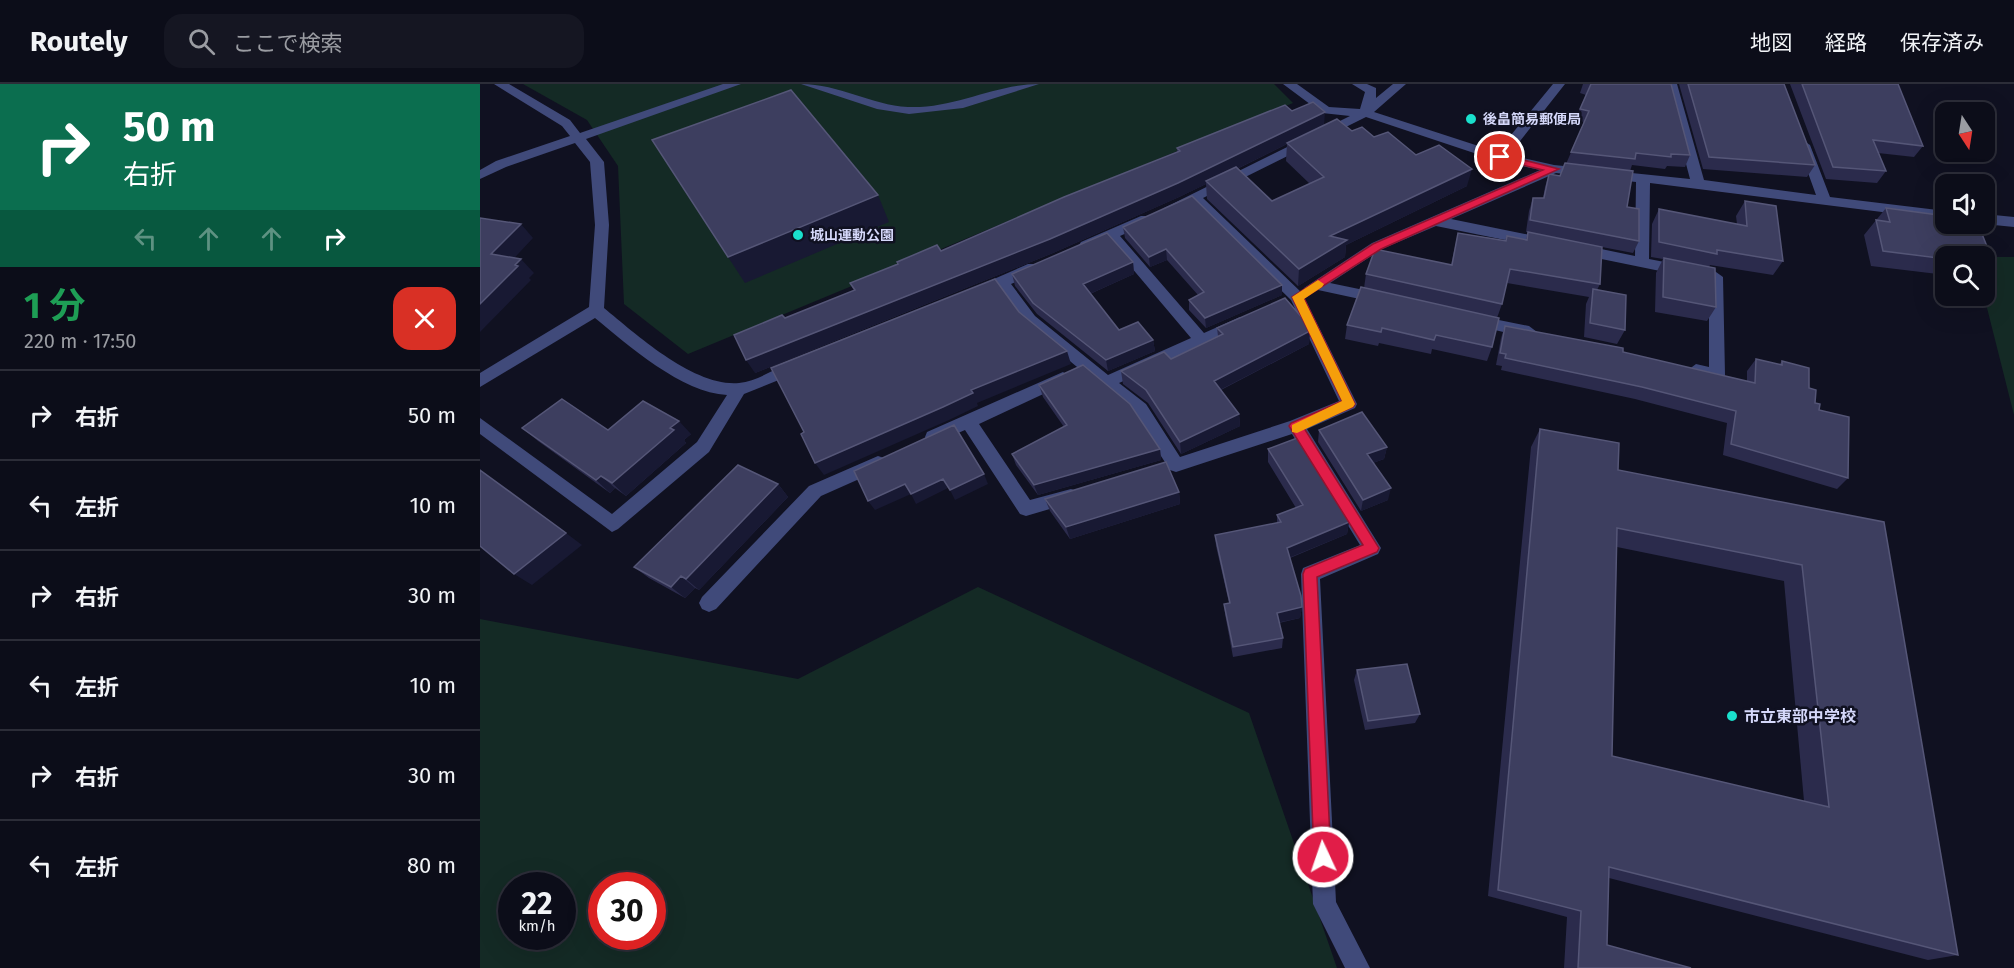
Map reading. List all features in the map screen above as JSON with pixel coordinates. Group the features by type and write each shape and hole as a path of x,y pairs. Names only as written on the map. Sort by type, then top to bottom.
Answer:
{"street":[{"path":"500,84 566,123 597,162 602,225 596,310"},
{"path":"480,175 501,164 735,84"},
{"path":"807,84 891,109 906,111 967,104 1033,84"},
{"path":"1289,84 1326,110 1365,114 1500,157 1554,169 1698,184 1935,215"},
{"path":"1358,84 1372,91 1365,114"},
{"path":"1068,253 1195,198 1365,114 1400,84"},
{"path":"1500,157 1559,84"},
{"path":"1671,84 1698,184"},
{"path":"1798,127 1825,201"},
{"path":"1292,300 1377,246 1554,169"},
{"path":"1642,262 1643,178"},
{"path":"1155,471 1296,426 1349,404 1292,300 1195,198"},
{"path":"1995,220 2014,222"},
{"path":"1436,221 1716,277 1717,375 1683,367"},
{"path":"1111,234 1201,340"},
{"path":"959,300 1046,263"},
{"path":"1002,282 1030,320 1109,381 1140,409 1176,465"},
{"path":"1317,285 1397,303"},
{"path":"480,381 596,310"},
{"path":"596,310 665,361 712,388 739,389 811,361"},
{"path":"1109,381 1254,316"},
{"path":"1454,316 1546,336"},
{"path":"917,444 1089,366"},
{"path":"480,425 612,524 703,447 739,389"},
{"path":"968,421 1026,509 1090,490"},
{"path":"1296,426 1372,548 1310,574 1325,904 1358,968"},
{"path":"709,603 815,491 897,454"}],"green space":[{"name":"城山運動公園","path":"523,84 1274,84 1293,103 688,354 624,304 618,166 587,120"},
{"path":"1995,256 2014,257 2014,415 1987,306 1995,306"},
{"path":"978,587 1249,713 1337,968 480,968 480,619 798,679"}],"building":[{"path":"1591,84 1671,84 1690,155 1671,154 1671,157 1636,153 1635,159 1571,152 1589,111 1580,109"},
{"path":"1688,84 1784,84 1815,165 1709,157"},
{"path":"1802,84 1898,84 1923,146 1873,140 1886,171 1833,167"},
{"path":"791,90 878,195 728,257 652,140"},
{"path":"1313,102 1325,112 1178,183 1050,239 746,360 734,335 782,315 785,318 855,290 850,283 898,264 897,262 937,245 941,251 1064,197 1180,151 1177,148 1285,105 1292,111"},
{"path":"1337,119 1352,131 1362,127 1374,137 1388,132 1416,155 1439,145 1472,169 1330,236 1347,240 1299,269 1206,181 1236,167 1272,201 1324,177 1287,143"},
{"path":"1565,163 1633,171 1627,207 1639,209 1639,241 1530,220 1533,198 1544,198 1549,174 1560,176"},
{"path":"1192,196 1282,285 1205,318 1189,300 1204,292 1166,249 1149,257 1123,227"},
{"path":"1745,201 1776,206 1783,261 1717,250 1717,254 1659,242 1659,209 1747,226"},
{"path":"1886,208 1935,215 1935,234 1982,234 1987,246 1935,246 1935,258 1883,251 1876,220 1890,222"},
{"path":"480,218 521,224 491,254 521,259 515,265 518,266 480,304"},
{"path":"1528,232 1602,247 1600,284 1510,269 1502,304 1366,274 1375,249 1452,265 1458,233 1506,241 1507,236 1527,240"},
{"path":"1107,233 1133,262 1083,284 1119,330 1138,322 1153,340 1106,360 1033,303 1012,274"},
{"path":"1664,258 1715,268 1716,307 1663,297"},
{"path":"995,279 1019,312 1067,351 971,390 973,393 815,463 801,434 804,432 771,368"},
{"path":"1361,287 1499,318 1492,347 1436,335 1434,340 1382,328 1381,332 1347,325"},
{"path":"1593,289 1626,295 1625,330 1590,323"},
{"path":"1285,298 1305,321 1310,331 1214,381 1239,414 1180,442 1146,390 1121,371 1164,352 1171,359 1223,334 1217,328"},
{"path":"1505,326 1623,348 1623,352 1755,383 1756,359 1782,365 1782,361 1809,368 1809,388 1816,390 1815,403 1820,404 1819,410 1849,417 1848,478 1731,444 1736,411 1642,387 1505,358 1506,354 1500,353"},
{"path":"1083,365 1130,404 1160,449 1034,485 1012,454 1067,425 1039,385"},
{"path":"562,399 608,430 643,401 679,421 670,428 674,430 612,483 601,476 596,480 522,428"},
{"path":"1362,412 1387,447 1367,454 1391,488 1363,500 1319,430"},
{"path":"954,425 984,474 950,490 943,479 911,494 905,484 868,501 854,471"},
{"path":"1540,429 1619,443 1618,470 1884,522 1958,955 1609,867 1607,945 1691,968 1578,968 1581,911 1498,890","holes":["1617,528 1802,565 1829,807 1612,756"]},
{"path":"1300,437 1346,510 1349,522 1287,548 1302,607 1277,613 1283,638 1233,647 1224,604 1230,603 1215,535 1281,522 1277,515 1303,505 1268,449"},
{"path":"1166,462 1179,492 1066,527 1045,499"},
{"path":"738,465 778,484 686,579 681,576 671,587 634,567"},
{"path":"480,470 566,533 514,574 480,546"},
{"path":"1407,664 1420,714 1368,721 1357,670"}],"slow traffic":[{"path":"1297,428 1296,426 1349,404 1297,297 1318,284"}],"place":[{"name":"後畠簡易郵便局","path":"1471,119"},
{"name":"城山運動公園","path":"798,235"},
{"name":"市立東部中学校","path":"1732,716"}],"route":[{"path":"1323,857 1310,574 1372,548 1296,426 1349,404 1297,297 1377,246 1554,169 1500,157"}]}
